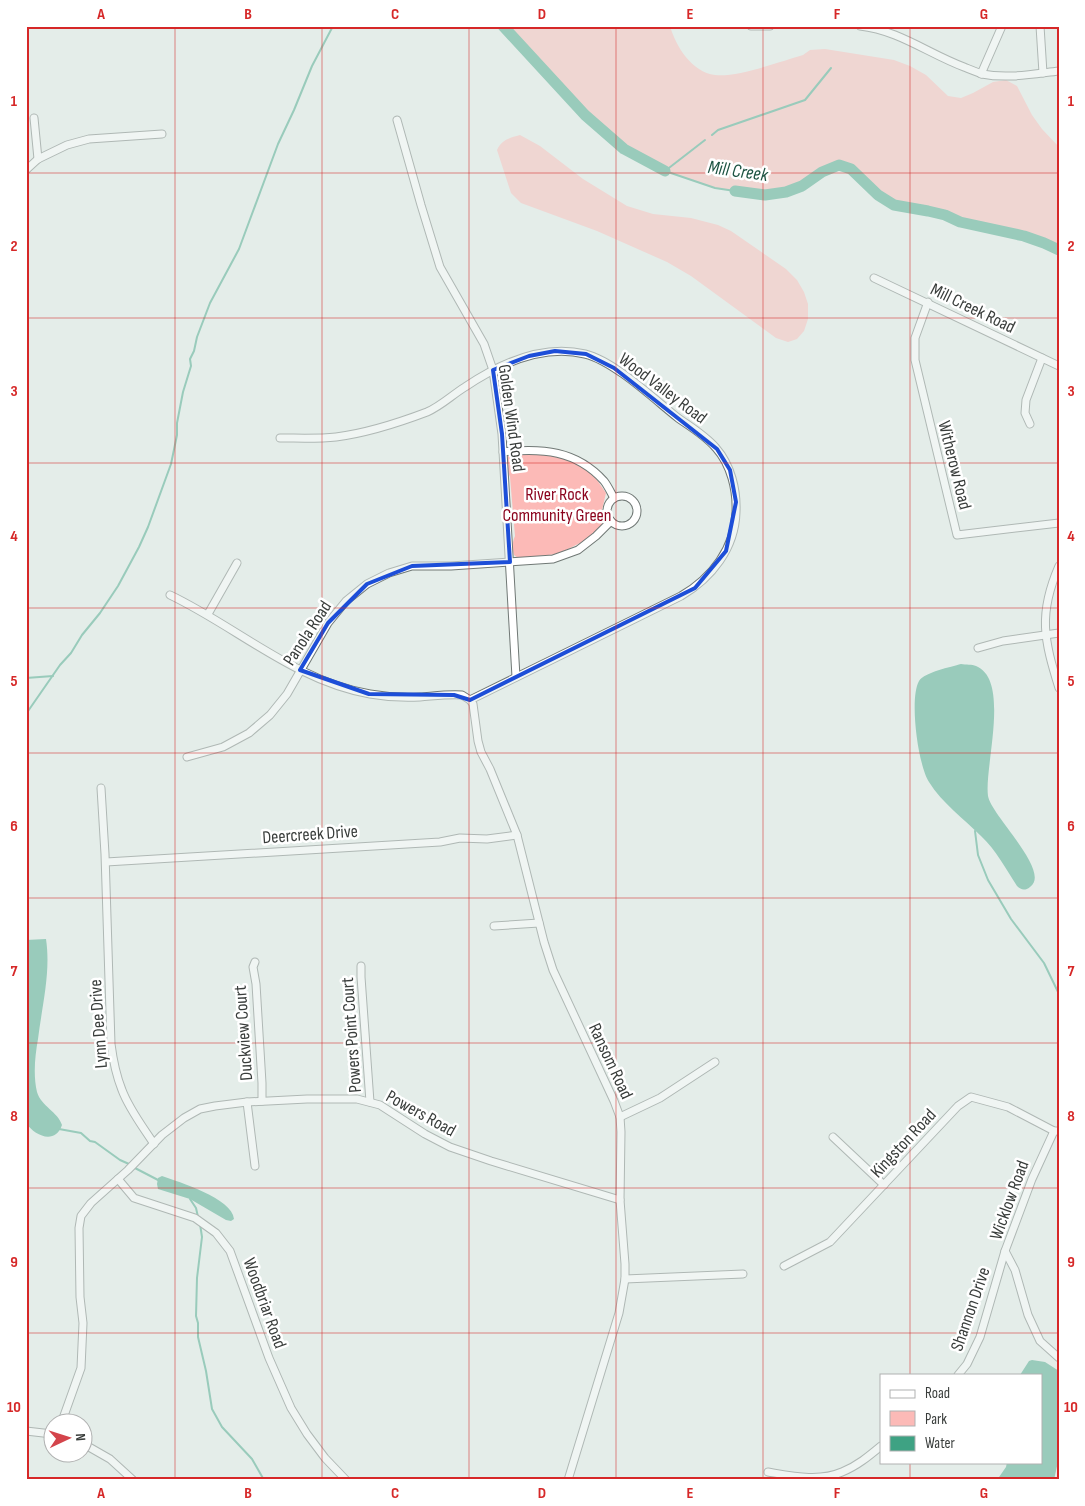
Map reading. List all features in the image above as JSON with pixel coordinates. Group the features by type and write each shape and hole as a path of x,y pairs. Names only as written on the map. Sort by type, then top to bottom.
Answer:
{"street":[{"path":"751,26 770,26"},
{"path":"860,26 891,30 948,61 981,74 1018,76 1059,71"},
{"path":"981,74 1002,26"},
{"path":"1040,26 1044,73"},
{"path":"34,118 38,159"},
{"name":"Golden Wind Road","path":"397,120 420,204 440,267 484,344 493,370 503,452 516,677"},
{"path":"26,170 38,159 67,145 89,138 162,134"},
{"name":"Mill Creek Road","path":"874,278 928,302 1059,366"},
{"name":"Witherow Road","path":"928,302 915,338 914,360 956,535 1059,523"},
{"name":"Wood Valley Road","path":"280,438 334,437 384,427 429,411 493,370 529,356 555,352 586,354 614,368 717,449 730,470 735,490 736,516 726,551 714,568 695,588 681,596 516,677"},
{"path":"1030,424 1025,412 1026,400 1042,358"},
{"path":"503,452 543,450 560,453 579,461 590,469 604,482 614,498"},
{"path":"624,496 630,498 636,506 637,513 632,522 626,526 616,525 608,516 607,509 609,503 614,498 624,496"},
{"name":"Panola Road","path":"187,757 223,747 249,733 270,715 287,694 328,623 346,601 366,584 389,573 412,566 553,559 578,550 611,521"},
{"path":"208,614 237,563"},
{"path":"1059,566 1050,586 1045,608 1045,634 1050,660 1059,688"},
{"path":"170,594 208,614 231,630 300,670 335,685 369,694 396,698 454,695 468,698 516,677"},
{"path":"978,648 1003,641 1059,633"},
{"name":"Ransom Road","path":"468,698 473,704 481,752 517,835 553,970 620,1117 620,1200 625,1279 619,1313 568,1480"},
{"name":"Lynn Dee Drive","path":"101,788 106,862 111,1044 115,1068 122,1091 154,1144"},
{"name":"Deercreek Drive","path":"106,862 440,842 460,838 488,839 517,835"},
{"path":"494,926 539,923"},
{"name":"Duckview Court","path":"254,962 262,1101"},
{"name":"Powers Point Court","path":"361,966 370,1102"},
{"path":"620,1117 660,1098 715,1062"},
{"name":"Kingston Road","path":"784,1266 830,1242 958,1106 971,1097 1008,1107 1057,1131"},
{"name":"Powers Road","path":"154,1144 184,1118 200,1109 262,1101 332,1098 357,1099 380,1105 425,1134 450,1147 620,1200"},
{"path":"247,1102 255,1166"},
{"name":"Wicklow Road","path":"1057,1131 1032,1179 1005,1251 1014,1270 1028,1315 1040,1341 1059,1358"},
{"path":"833,1137 884,1185"},
{"path":"65,1414 81,1368 83,1323 80,1297 78,1228 81,1216 86,1208 154,1144"},
{"name":"Woodbriar Road","path":"118,1179 134,1198 195,1218 216,1233 230,1251 269,1358 291,1408 325,1458 346,1480"},
{"name":"Shannon Drive","path":"959,1374 967,1364 980,1337 995,1280 1005,1251"},
{"path":"625,1279 743,1274"},
{"path":"26,1430 42,1432"},
{"path":"768,1472 804,1478 841,1473 861,1462 880,1447"},
{"path":"92,1448 110,1458 133,1480"}],"highlighted area":[{"path":"555,351 586,354 614,368 703,436 717,449 730,470 736,502 726,551 695,588 470,700 454,695 369,694 300,670 328,623 367,584 412,566 510,562 502,434 493,370 529,356"}],"green space":[{"path":"503,26 670,26 676,42 692,64 707,73 715,75 747,72 803,55 810,50 825,49 894,60 910,66 926,75 948,96 961,98 993,82 1006,80 1017,86 1032,115 1059,147 1059,249 1024,236 960,222 945,215 894,205 878,195 851,169 839,165 822,172 795,189 765,195 715,188 665,171 624,149 585,115"},
{"path":"520,135 540,146 583,179 627,206 653,214 691,218 718,225 731,231 786,269 797,280 808,304 808,319 804,331 797,339 788,342 776,338 691,276 667,262 597,231 521,203 511,193 497,150 506,140"},
{"name":"River Rock Community Green","path":"534,453 577,464 597,480 606,493 602,510 603,524 586,540 558,554 518,558 514,555 513,550 515,536 510,477 506,461 508,456"}],"water":[{"path":"961,664 976,666 986,674 992,688 994,725 988,796 1033,869 1035,880 1026,889 1017,886 986,841 934,790 921,761 915,716 916,690 919,681 932,672"},
{"path":"46,939 47,976 35,1072 39,1097 57,1116 62,1125 55,1135 50,1137 34,1132 26,1123 26,940"},
{"path":"162,1176 215,1198 231,1211 234,1219 231,1221 226,1220 190,1199 158,1189 158,1178"},
{"path":"1029,1361 1045,1362 1059,1371 1059,1457 1054,1480 997,1480 1007,1464 1042,1464 1042,1374 1021,1374"}],"waterway":[{"path":"26,714 118,586 148,527 171,464 183,392 197,337 210,303 239,249 278,144 312,66 333,26"},
{"name":"Mill Creek","path":"503,26 585,115 624,149 665,171"},
{"path":"712,135 718,130 805,100 831,68"},
{"path":"665,171 705,140"},
{"name":"Mill Creek","path":"735,191 765,195 786,192 802,186 822,172 839,165 851,169 878,195 894,205 945,215 960,222 1024,236 1059,250"},
{"name":"Mill Creek","path":"665,171 715,188 735,191"},
{"path":"26,678 53,676"},
{"path":"975,831 978,855 988,880 1011,919 1044,963 1059,994"},
{"path":"59,1129 81,1133 90,1141 95,1142 120,1160 129,1164"},
{"path":"133,1167 160,1181"},
{"path":"190,1199 196,1208 198,1217"},
{"path":"200,1224 202,1237 197,1278 196,1316 198,1337 212,1409 222,1427 252,1459 264,1480"}]}
